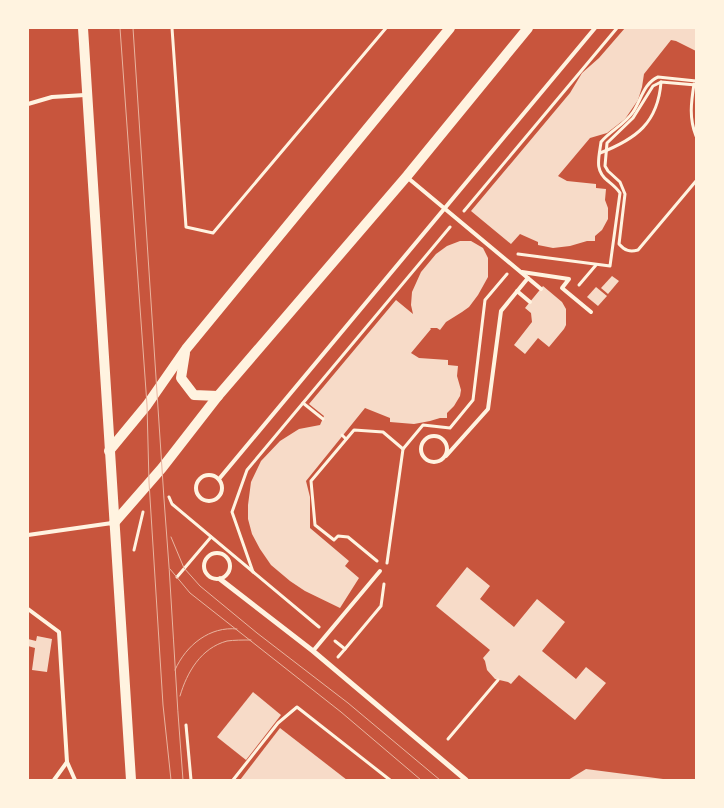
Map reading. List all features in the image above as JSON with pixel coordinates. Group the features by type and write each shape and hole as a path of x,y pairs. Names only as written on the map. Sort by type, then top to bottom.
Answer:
{"main road":[{"path":"83,28 131,780"},
{"path":"109,451 147,405 186,349 450,28"},
{"path":"114,523 162,468 218,396 407,176 528,28"},
{"path":"186,349 181,378 194,395 218,396"}],"street":[{"path":"220,579 313,651 466,780"}],"lane":[{"path":"219,479 595,28"},
{"path":"28,104 52,98 87,95"},
{"path":"407,176 541,289"},
{"path":"521,272 569,279 562,288 591,312"},
{"path":"446,456 447,450 442,439 437,436 431,436 422,443 420,449 425,460 437,462 446,456 488,409 501,311 528,278"},
{"path":"517,291 530,302"},
{"path":"213,475 219,479 223,488 218,499 206,501 197,494 197,482 201,477 213,475"},
{"path":"28,534 114,523"},
{"path":"215,552 221,552 230,560 229,572 220,579 214,579 205,571 205,560 215,552"},
{"path":"313,651 380,571"},
{"path":"28,609 59,632 67,762 75,780"},
{"path":"54,780 67,762"}],"path":[{"path":"172,28 186,226 213,233 386,28"},
{"path":"253,572 232,512 248,470 617,28"},
{"path":"600,153 622,144 638,134 652,117 660,94 661,82 658,77"},
{"path":"518,255 610,266 620,193 617,188 602,177 598,170 601,142 632,113 648,85 658,77 695,83"},
{"path":"695,83 661,82 654,86 633,118 607,143 605,166 620,182 625,194 620,244 624,249 631,252 638,250 696,181"},
{"path":"695,83 690,113 696,136"},
{"path":"571,295 596,264"},
{"path":"386,569 403,449 423,425 450,428 473,400 486,300 514,266"},
{"path":"303,403 323,419"},
{"path":"378,562 348,537 338,536 334,540 315,525 311,481 354,430 383,432 403,449"},
{"path":"342,435 346,439"},
{"path":"169,497 172,504 345,649"},
{"path":"177,577 211,536"},
{"path":"334,662 381,606 384,582"},
{"path":"448,739 498,680"},
{"path":"233,780 278,723 297,707 390,780"},
{"path":"186,726 192,780"}],"building":[{"path":"625,28 696,28 696,51 671,40 644,74 638,100 625,119 607,133 590,138 558,176 567,181 596,184 596,188 606,189 605,200 608,208 608,219 602,230 595,236 595,241 553,248 538,245 538,242 520,234 511,244 471,211 570,93 582,73 599,58"},
{"path":"460,241 471,241 483,248 488,258 488,277 469,307 446,322 440,330 430,328 411,353 419,358 448,360 448,365 458,366 457,376 461,390 460,396 447,413 447,418 414,424 390,422 390,418 365,408 306,481 310,497 310,528 349,561 345,566 359,578 340,608 305,591 271,565 252,534 248,519 251,482 261,461 280,441 299,429 320,425 324,416 309,404 396,300 413,314 411,305 412,292 421,272 436,254 447,246"},
{"path":"612,276 619,281 608,294 601,288"},
{"path":"543,286 562,302 566,309 566,325 549,347 538,338 525,354 514,345 532,322 531,313 525,308"},
{"path":"596,287 607,296 598,306 587,297"},
{"path":"467,567 490,586 480,599 514,627 537,599 565,622 542,651 576,679 586,667 606,683 575,720 519,675 511,684 495,679 487,670 483,658 490,650 436,606"},
{"path":"37,636 52,639 47,672 32,670 35,648 28,646 28,639 36,641"},
{"path":"253,692 281,715 246,760 217,737"},
{"path":"280,728 347,780 240,780"},
{"path":"586,769 663,779 663,780 568,780"}],"tram line":[{"path":"120,28 147,405 149,482 163,705 171,780"},
{"path":"133,28 183,780"},
{"path":"171,537 184,568 200,586 257,633 348,703 440,780"},
{"path":"170,569 190,593 341,712 421,780"},
{"path":"175,670 192,645 200,639 217,631 237,629"},
{"path":"180,696 196,662 210,649 227,641 251,640"}]}
